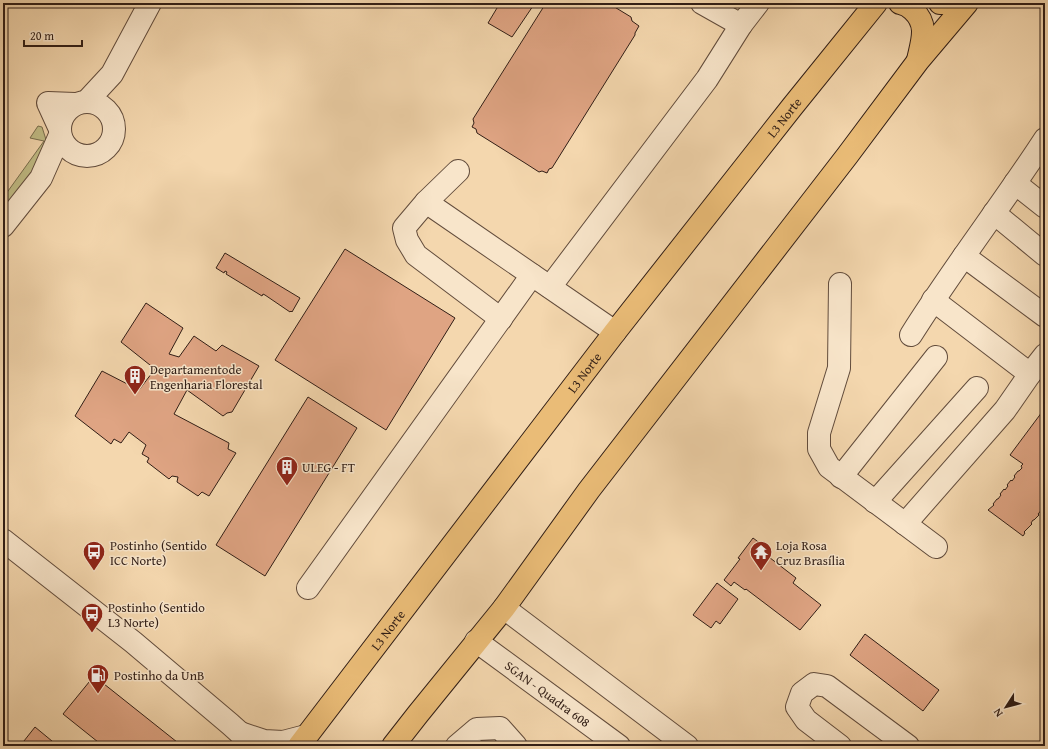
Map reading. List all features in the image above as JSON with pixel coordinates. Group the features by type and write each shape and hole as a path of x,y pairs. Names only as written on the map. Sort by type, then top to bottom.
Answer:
{"main road":[{"path":"871,10 894,3"},
{"path":"900,3 910,7 922,21 924,31 918,61"},
{"path":"940,3 958,3"},
{"path":"393,746 476,640 504,608 589,490 847,156 918,61 967,3"},
{"name":"L3 Norte","path":"302,741 615,332 792,106 871,10"}],"street":[{"path":"3,226 41,178 60,131 61,119 65,112 81,103 112,74 150,3"},
{"path":"308,588 501,319 541,281 707,79 741,26 758,3"},
{"path":"705,4 741,26"},
{"path":"111,116 112,74"},
{"path":"60,131 63,142 68,149 75,154 93,156 107,147 112,140 114,132 114,124 111,116 106,109 99,104 93,102 81,103"},
{"path":"911,335 932,300 1015,183 1043,147"},
{"path":"41,178 75,154"},
{"path":"458,171 426,202 404,228 407,240 416,255 501,319"},
{"path":"1015,183 1045,207"},
{"path":"426,202 615,332"},
{"path":"994,213 1045,255"},
{"path":"964,256 1045,316"},
{"path":"840,284 839,368 819,433 819,449 829,467 936,547"},
{"path":"932,300 1030,374"},
{"path":"905,524 1005,410 1045,355"},
{"path":"841,476 936,357"},
{"path":"875,502 977,388"},
{"path":"3,540 133,642 244,740 284,742 302,741"},
{"path":"504,608 687,746"},
{"name":"SGAN - Quadra 608","path":"476,640 619,746"},
{"path":"840,746 806,720 797,707 802,693 814,684 826,686 908,746"},
{"path":"457,746 477,729 500,728 516,746"}],"shaded area":[{"path":"38,126 42,127 48,146 48,151 3,210 3,198 44,141 30,138"}],"building":[{"path":"500,3 535,3 512,37 488,23"},
{"path":"546,3 608,3 631,17 632,21 639,26 635,35 552,168 549,169 547,173 542,171 539,172 477,133 476,129 472,127 474,123 473,119"},
{"path":"345,249 455,318 386,430 275,360"},
{"path":"225,253 300,298 292,312 265,295 263,294 262,296 226,274 227,272 225,271 224,273 216,268"},
{"name":"Departamentode Engenharia Florestal","path":"146,303 183,328 169,354 179,357 194,336 216,351 222,345 259,366 232,412 223,416 187,390 174,414 229,443 228,449 236,453 209,496 202,492 198,496 177,482 178,477 172,476 169,479 147,462 149,458 142,454 146,445 129,432 121,443 114,439 111,444 75,416 102,371 139,390 155,369 121,342"},
{"name":"ULEG - FT","path":"308,397 357,428 265,576 216,545"},
{"path":"1045,408 1045,506 1024,532 1025,533 1023,536 988,510 994,505 993,504 1001,495 1000,494 1004,489 1005,490 1008,486 1007,485 1022,468 1021,466 1023,464 1010,455"},
{"path":"753,538 769,550 765,554 796,578 793,583 821,605 800,630 746,589 745,590 734,582 731,586 724,580 740,559 738,558"},
{"path":"717,583 738,599 720,624 716,621 711,628 693,615"},
{"path":"865,634 939,690 923,711 850,655"},
{"name":"Postinho da UnB","path":"94,676 182,746 103,746 63,714"},
{"path":"35,727 58,746 20,746"}],"place":[{"name":"Departamentode Engenharia Florestal","path":"135,396"},
{"name":"ULEG - FT","path":"287,486"},
{"name":"Postinho (Sentido ICC Norte)","path":"94,572"},
{"name":"Loja Rosa Cruz Brasília","path":"761,572"},
{"name":"Postinho (Sentido L3 Norte)","path":"92,634"},
{"name":"Postinho da UnB","path":"98,694"}]}
